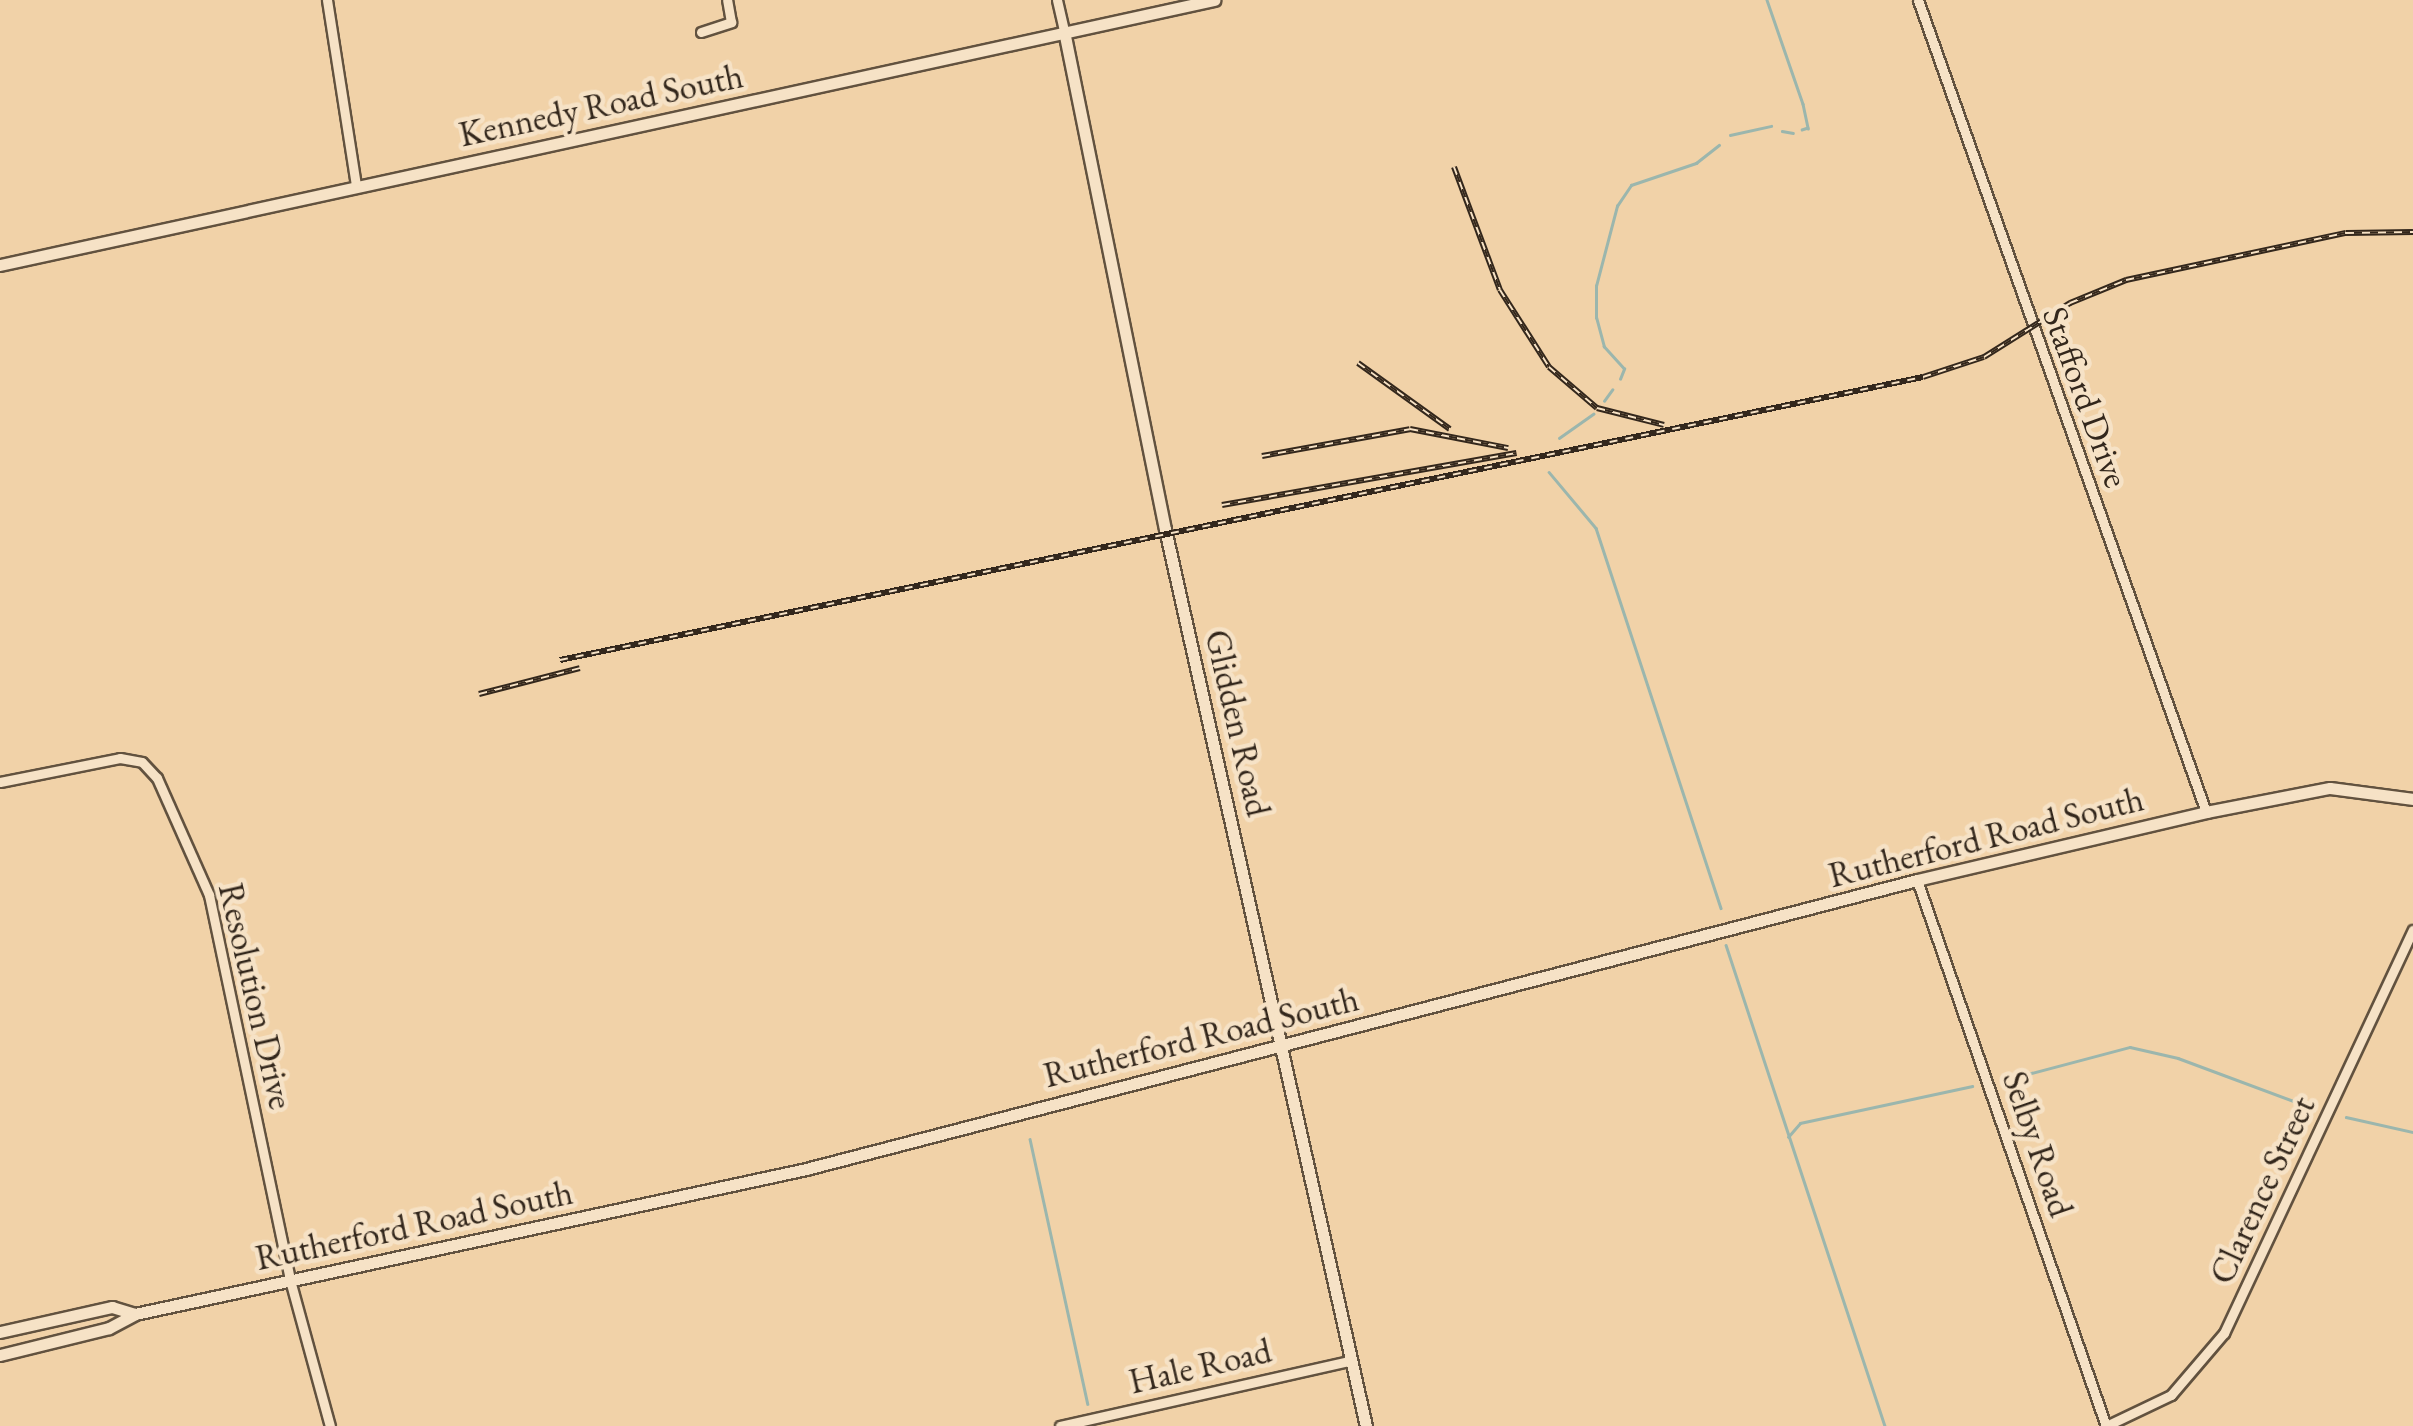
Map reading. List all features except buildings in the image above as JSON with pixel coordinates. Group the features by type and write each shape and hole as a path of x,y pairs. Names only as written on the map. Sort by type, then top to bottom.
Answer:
{"street":[{"path":"327,0 356,185"},
{"path":"701,32 731,22 728,0"},
{"path":"1057,0 1064,32"},
{"name":"Kennedy Road South","path":"0,265 1214,0"},
{"name":"Stafford Drive","path":"1918,0 2206,812"},
{"name":"Glidden Road","path":"1064,32 1166,536 1285,1042 1366,1426"},
{"name":"Resolution Drive","path":"0,782 120,758 142,762 158,778 209,895 290,1280 330,1426"},
{"name":"Rutherford Road South","path":"0,1332 112,1307 135,1314 806,1169 1917,880 2206,812 2330,788 2413,799"},
{"name":"Selby Road","path":"1917,880 2106,1426"},
{"name":"Clarence Street","path":"2106,1426 2171,1395 2224,1333 2413,930"},
{"path":"0,1355 109,1328 135,1314"},
{"name":"Hale Road","path":"1060,1426 1352,1360"}],"waterway":[{"path":"1767,0 1803,104 1808,128 1802,130"},
{"path":"1730,135 1771,126"},
{"path":"1782,131 1793,133"},
{"path":"1620,379 1624,369 1604,347 1596,318 1596,286 1617,206 1631,185 1696,163 1719,145"},
{"path":"1604,401 1612,390"},
{"path":"1559,438 1593,414"},
{"path":"1549,472 1596,528 1721,908"},
{"path":"1726,945 1885,1426"},
{"path":"2005,1080 2130,1047 2178,1058 2307,1106"},
{"path":"1788,1137 1800,1123 1972,1086"},
{"path":"2346,1117 2413,1132"},
{"path":"1030,1139 1088,1404"}],"railway":[{"path":"1454,167 1500,290 1549,367 1597,408 1664,425"},
{"path":"560,660 1923,377 1984,357 2070,303 2126,280 2346,233 2413,232"},
{"path":"1358,363 1450,429"},
{"path":"1262,456 1410,429 1508,448"},
{"path":"1222,505 1516,453"},
{"path":"479,694 580,668"}]}
